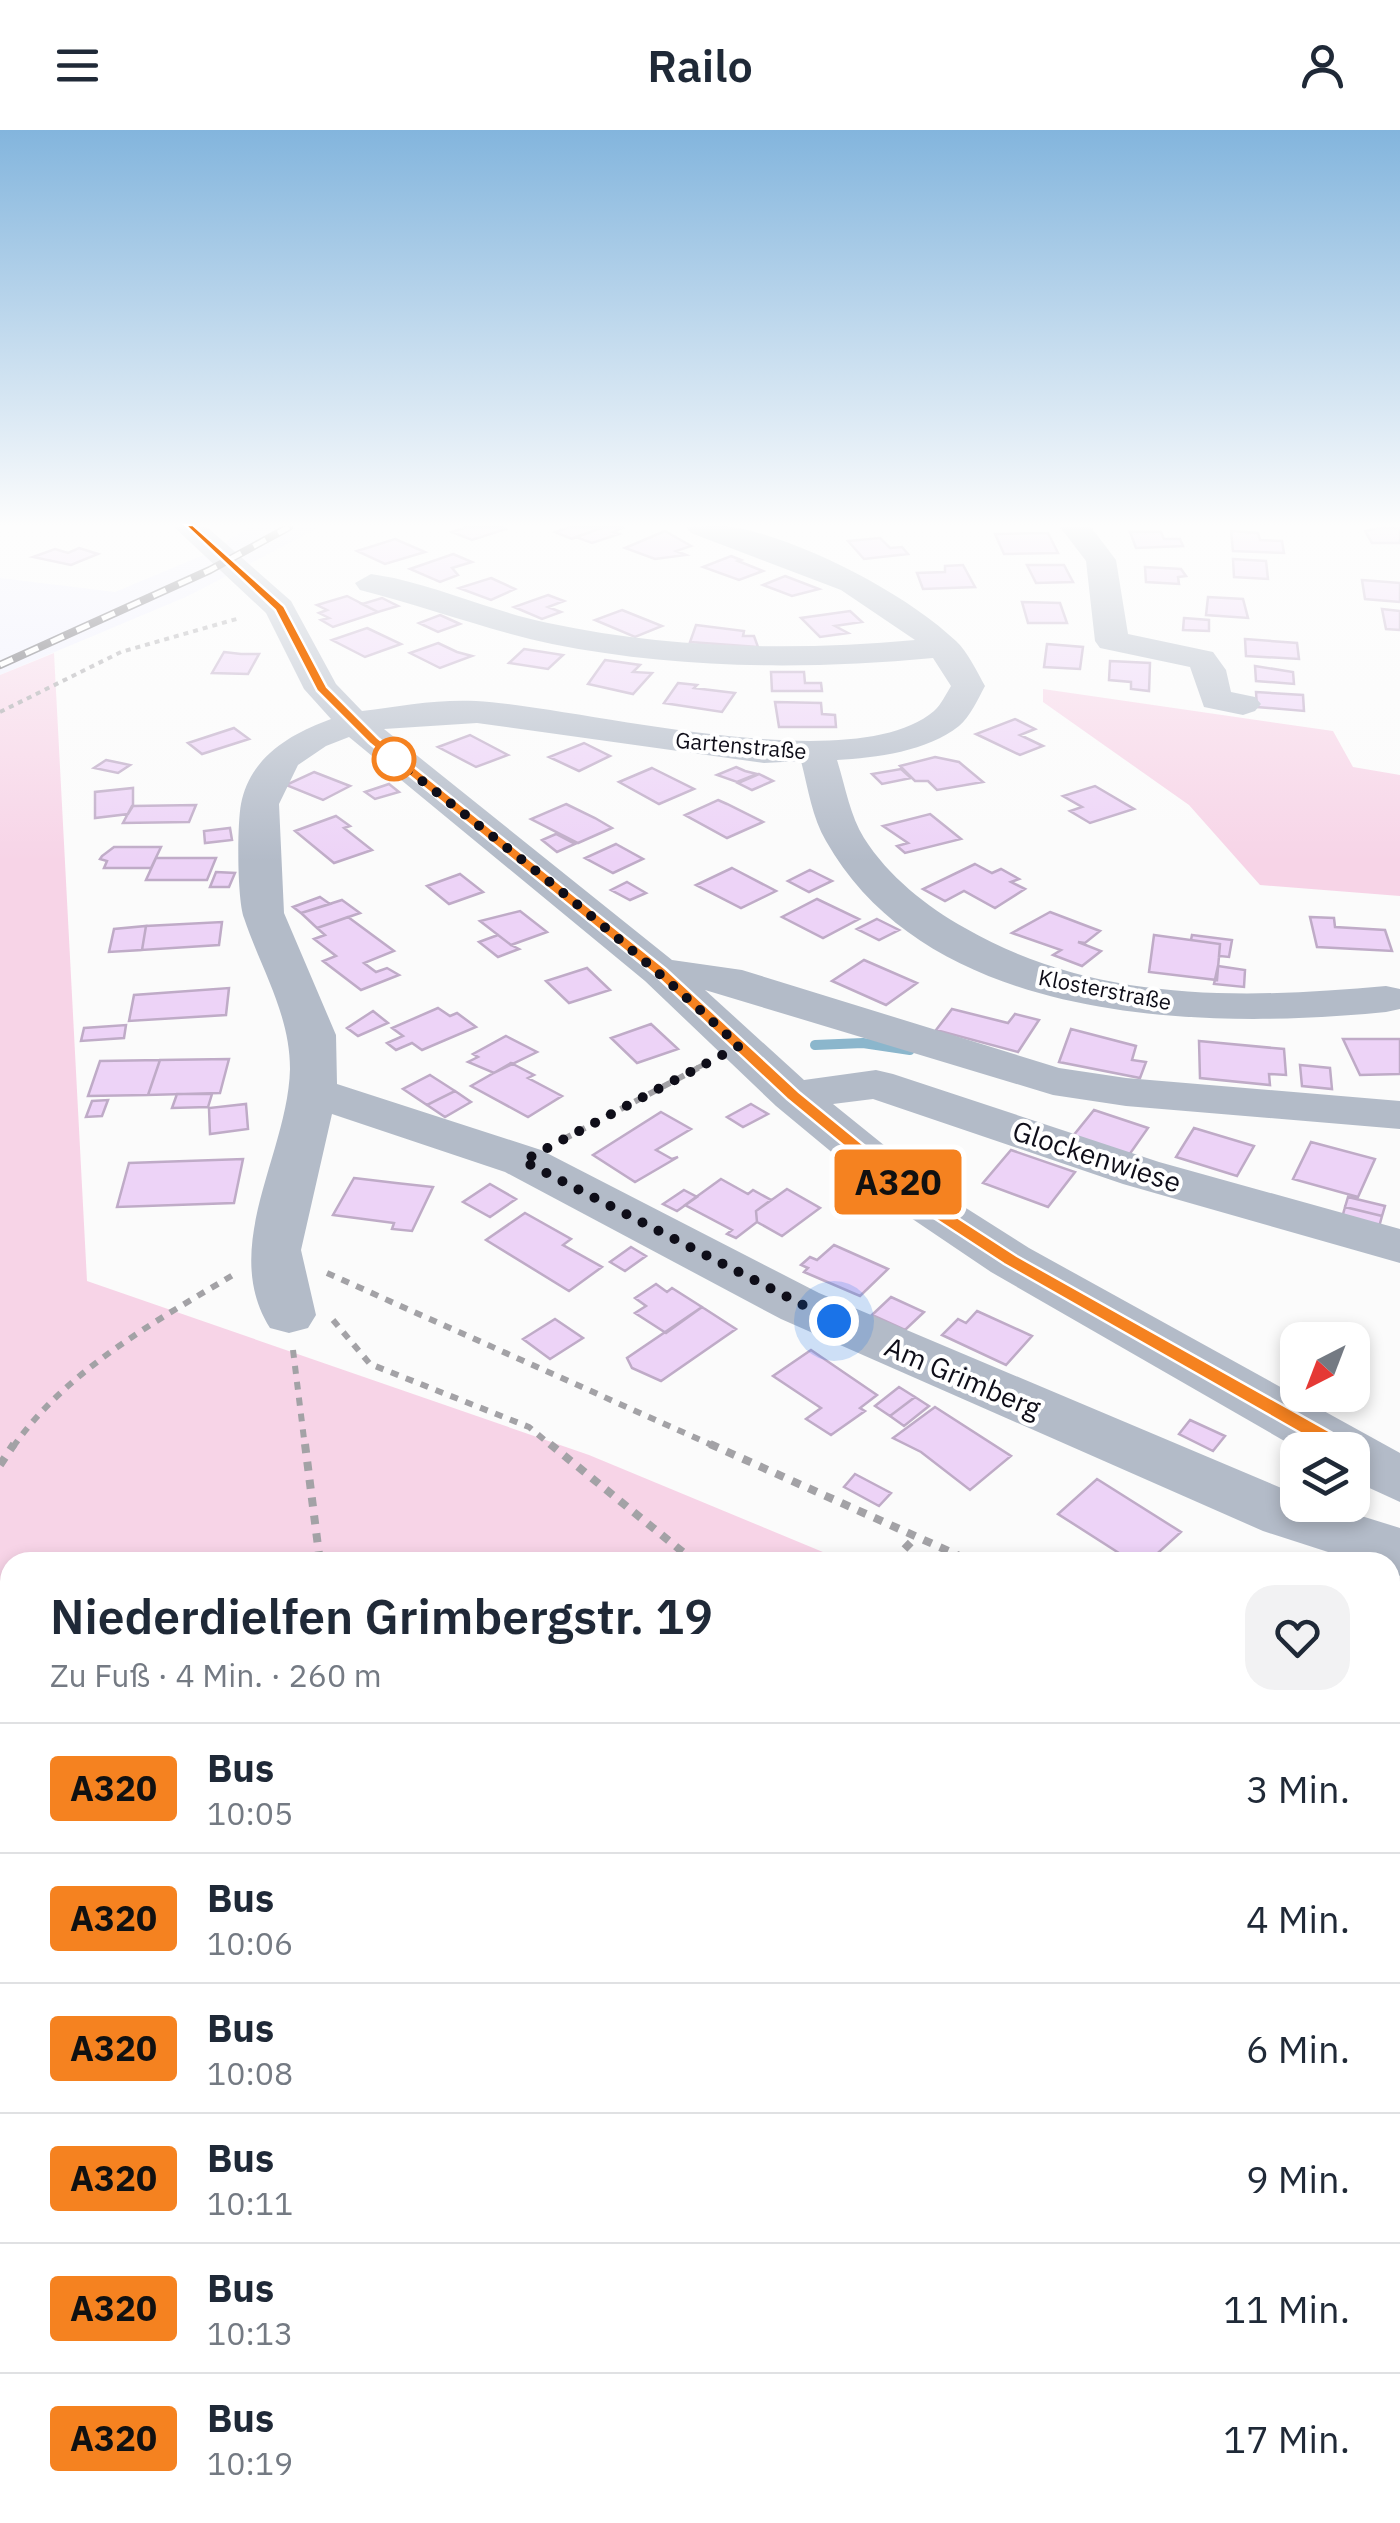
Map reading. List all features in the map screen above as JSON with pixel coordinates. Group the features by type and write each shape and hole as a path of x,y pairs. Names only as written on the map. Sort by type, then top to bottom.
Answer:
{"street":[{"path":"296,639 321,689 354,723 660,972 793,1096 929,1207 1010,1260 1315,1432"},
{"path":"583,639 731,658 830,658 944,647"},
{"name":"Gartenstraße","path":"354,723 423,713 477,712 764,752 816,752 907,738 949,717 968,686 944,647 934,639"},
{"path":"1112,639 1202,659 1209,670 1216,700 1243,704"},
{"path":"306,1311 275,1250 313,1092 312,1035 264,912 260,804 272,773 285,757 313,738 354,723"},
{"name":"Klosterstraße","path":"816,752 846,842 882,889 937,932 1030,975 1146,1002 1256,1009 1386,1000"},
{"path":"660,972 726,979 1053,1081 1126,1092 1400,1115"},
{"name":"Glockenwiese","path":"793,1096 876,1084 1142,1173 1400,1246"},
{"name":"Am Grimberg","path":"313,1092 523,1161 800,1306 1284,1516 1400,1552"},
{"path":"1370,1463 1400,1480"}],"path":[{"path":"0,712 120,652 168,639"},
{"path":"523,1161 739,1046"},
{"path":"0,1464 22,1428 128,1338 275,1250 950,1552"},
{"path":"306,1311 319,1552"},
{"path":"306,1311 370,1364 529,1428 683,1552"},
{"path":"902,1552 916,1537"}],"shaded area":[{"path":"0,639 86,639 0,675"},
{"path":"54,653 87,1281 589,1455 823,1552 0,1552 0,675"},
{"path":"1043,689 1333,731 1353,767 1400,775 1400,896 1260,885 1189,805 1043,702"}],"building":[{"path":"390,639 401,644 365,657 332,640"},
{"path":"691,639 755,639 758,647 690,642"},
{"path":"1245,639 1297,643 1299,659 1246,656"},
{"path":"438,643 472,656 440,668 410,653"},
{"path":"1047,644 1083,647 1080,669 1044,667"},
{"path":"524,649 563,655 548,669 509,663"},
{"path":"224,652 259,654 248,674 212,673"},
{"path":"605,660 640,665 633,672 652,673 633,694 588,684"},
{"path":"1110,661 1150,663 1149,691 1131,689 1131,682 1109,680"},
{"path":"1255,666 1293,672 1294,684 1256,681"},
{"path":"771,672 804,672 805,683 821,683 822,691 772,691"},
{"path":"678,683 735,693 722,712 664,703"},
{"path":"1256,692 1303,695 1304,711 1257,707"},
{"path":"775,702 821,703 822,714 835,715 836,727 779,727"},
{"path":"1015,719 1035,729 1020,735 1043,746 1020,755 976,734"},
{"path":"234,728 249,739 202,754 188,743"},
{"path":"470,735 508,755 476,767 438,747"},
{"path":"584,743 610,756 579,771 549,757"},
{"path":"935,757 959,762 983,782 937,790 928,781 915,781 900,766"},
{"path":"106,760 130,765 118,773 94,768"},
{"path":"736,767 757,774 737,782 717,775"},
{"path":"652,768 694,789 659,804 619,782"},
{"path":"901,769 911,778 882,784 872,774"},
{"path":"314,772 350,786 323,800 286,785"},
{"path":"759,774 773,781 752,790 738,783"},
{"path":"389,784 399,792 375,799 365,792"},
{"path":"1095,786 1134,809 1090,823 1070,811 1082,807 1063,796"},
{"path":"133,788 133,806 128,814 95,818 95,792"},
{"path":"718,800 763,822 727,838 685,815"},
{"path":"566,804 612,828 578,843 531,819"},
{"path":"196,805 189,822 123,823 132,806"},
{"path":"930,814 961,839 905,853 897,846 908,843 883,826"},
{"path":"336,816 350,826 344,828 372,850 334,863 295,831"},
{"path":"230,828 232,840 205,843 204,831"},
{"path":"556,834 575,844 557,852 542,840"},
{"path":"616,844 643,859 613,873 585,858"},
{"path":"114,847 161,847 151,868 104,868 107,861 100,859"},
{"path":"156,858 216,858 207,880 146,880"},
{"path":"975,864 992,873 1001,869 1019,879 1011,882 1025,889 995,908 964,891 945,901 923,889"},
{"path":"732,868 776,891 741,908 696,885"},
{"path":"810,870 832,881 809,892 788,881"},
{"path":"216,872 235,873 229,887 210,887"},
{"path":"460,874 483,892 449,904 427,886"},
{"path":"627,882 646,893 630,900 611,890"},
{"path":"320,897 330,904 301,913 293,907"},
{"path":"817,899 859,919 823,938 782,917"},
{"path":"342,900 360,913 317,928 301,913"},
{"path":"520,911 547,932 511,945 480,921"},
{"path":"1050,912 1100,931 1085,943 1078,942 1101,951 1082,966 1053,955 1061,950 1012,933"},
{"path":"348,917 394,951 364,963 376,972 387,968 399,975 361,990 323,961 336,956 314,939 325,935 317,928"},
{"path":"1310,917 1334,918 1335,927 1385,930 1392,951 1317,947"},
{"path":"877,919 899,930 879,940 857,929"},
{"path":"222,922 219,945 142,950 146,926"},
{"path":"146,926 142,950 109,952 114,929"},
{"path":"498,935 519,949 498,957 479,942"},
{"path":"1154,935 1220,944 1217,980 1149,972"},
{"path":"1192,935 1232,940 1229,957 1219,956 1220,944 1191,940"},
{"path":"864,960 917,983 886,1005 832,981"},
{"path":"1218,966 1245,970 1244,987 1214,984"},
{"path":"587,968 610,990 569,1003 546,981"},
{"path":"229,988 226,1015 129,1021 134,995"},
{"path":"438,1008 450,1016 457,1013 476,1027 422,1050 412,1043 396,1050 387,1043 403,1036 392,1028"},
{"path":"952,1009 1008,1023 1015,1014 1039,1020 1018,1052 936,1030"},
{"path":"373,1011 388,1023 358,1036 347,1028"},
{"path":"651,1024 678,1049 637,1063 611,1038"},
{"path":"126,1025 124,1038 81,1041 84,1028"},
{"path":"1071,1029 1136,1046 1132,1060 1146,1062 1140,1078 1059,1062"},
{"path":"506,1036 537,1052 494,1073 468,1062 478,1057 473,1054"},
{"path":"1343,1039 1400,1039 1400,1074 1360,1075"},
{"path":"1199,1041 1284,1049 1286,1075 1269,1074 1270,1085 1200,1078"},
{"path":"229,1059 220,1093 148,1095 160,1060"},
{"path":"160,1060 148,1095 88,1096 100,1061"},
{"path":"511,1063 534,1075 528,1078 562,1096 528,1117 471,1086"},
{"path":"1300,1065 1330,1068 1332,1089 1302,1086"},
{"path":"430,1075 455,1091 427,1105 403,1089"},
{"path":"455,1091 471,1102 445,1117 427,1105"},
{"path":"177,1094 212,1094 208,1107 172,1108"},
{"path":"108,1100 102,1116 86,1117 92,1101"},
{"path":"246,1104 248,1129 210,1134 209,1108"},
{"path":"751,1104 768,1114 743,1127 727,1117"},
{"path":"1094,1110 1148,1128 1129,1155 1073,1136"},
{"path":"661,1112 691,1129 656,1150 672,1159 678,1157 635,1182 593,1155"},
{"path":"1194,1128 1254,1146 1237,1176 1176,1157"},
{"path":"1311,1142 1375,1159 1358,1197 1293,1179"},
{"path":"1011,1150 1075,1172 1048,1207 983,1183"},
{"path":"243,1159 234,1203 117,1207 129,1163"},
{"path":"354,1178 433,1187 412,1231 392,1229 394,1223 333,1215"},
{"path":"721,1179 748,1194 753,1190 771,1200 756,1211 757,1222 736,1238 727,1234 732,1230 685,1205"},
{"path":"490,1184 516,1199 490,1217 463,1202"},
{"path":"787,1189 820,1208 782,1236 757,1222 756,1211"},
{"path":"684,1190 697,1197 677,1211 663,1204"},
{"path":"1348,1197 1385,1206 1382,1216 1345,1207"},
{"path":"1345,1207 1382,1216 1379,1227 1342,1218"},
{"path":"525,1213 571,1239 563,1245 602,1267 569,1291 486,1240"},
{"path":"834,1245 888,1269 860,1296 804,1272 808,1268 801,1265 810,1257 817,1260"},
{"path":"631,1247 646,1256 625,1271 610,1262"},
{"path":"656,1284 667,1292 672,1288 702,1307 666,1333 635,1313 646,1306 635,1298"},
{"path":"891,1297 924,1312 905,1330 872,1315"},
{"path":"702,1307 736,1329 661,1381 632,1368 627,1358"},
{"path":"977,1311 1032,1336 1006,1365 942,1335 958,1319 966,1323"},
{"path":"555,1319 583,1338 550,1359 523,1339"},
{"path":"811,1350 877,1395 860,1408 865,1411 831,1435 806,1419 821,1408 773,1376"},
{"path":"899,1387 915,1397 890,1416 875,1406"},
{"path":"915,1397 929,1406 904,1426 890,1416"},
{"path":"935,1407 1011,1456 970,1490 921,1452 893,1438"},
{"path":"1190,1420 1225,1436 1213,1451 1179,1434"},
{"path":"855,1474 891,1493 879,1506 844,1487"},
{"path":"1097,1479 1181,1532 1159,1552 1117,1552 1058,1514"}],"waterway":[{"path":"815,1045 863,1043 910,1050"}],"railway":[{"path":"0,665 58,639"}],"bus line":[{"name":"A320","path":"296,639 321,689 374,741 541,872 660,972 793,1096 929,1207 1010,1260 1315,1432"}],"route":[{"path":"394,759 541,872 660,972 739,1046 523,1161 834,1321"}]}
